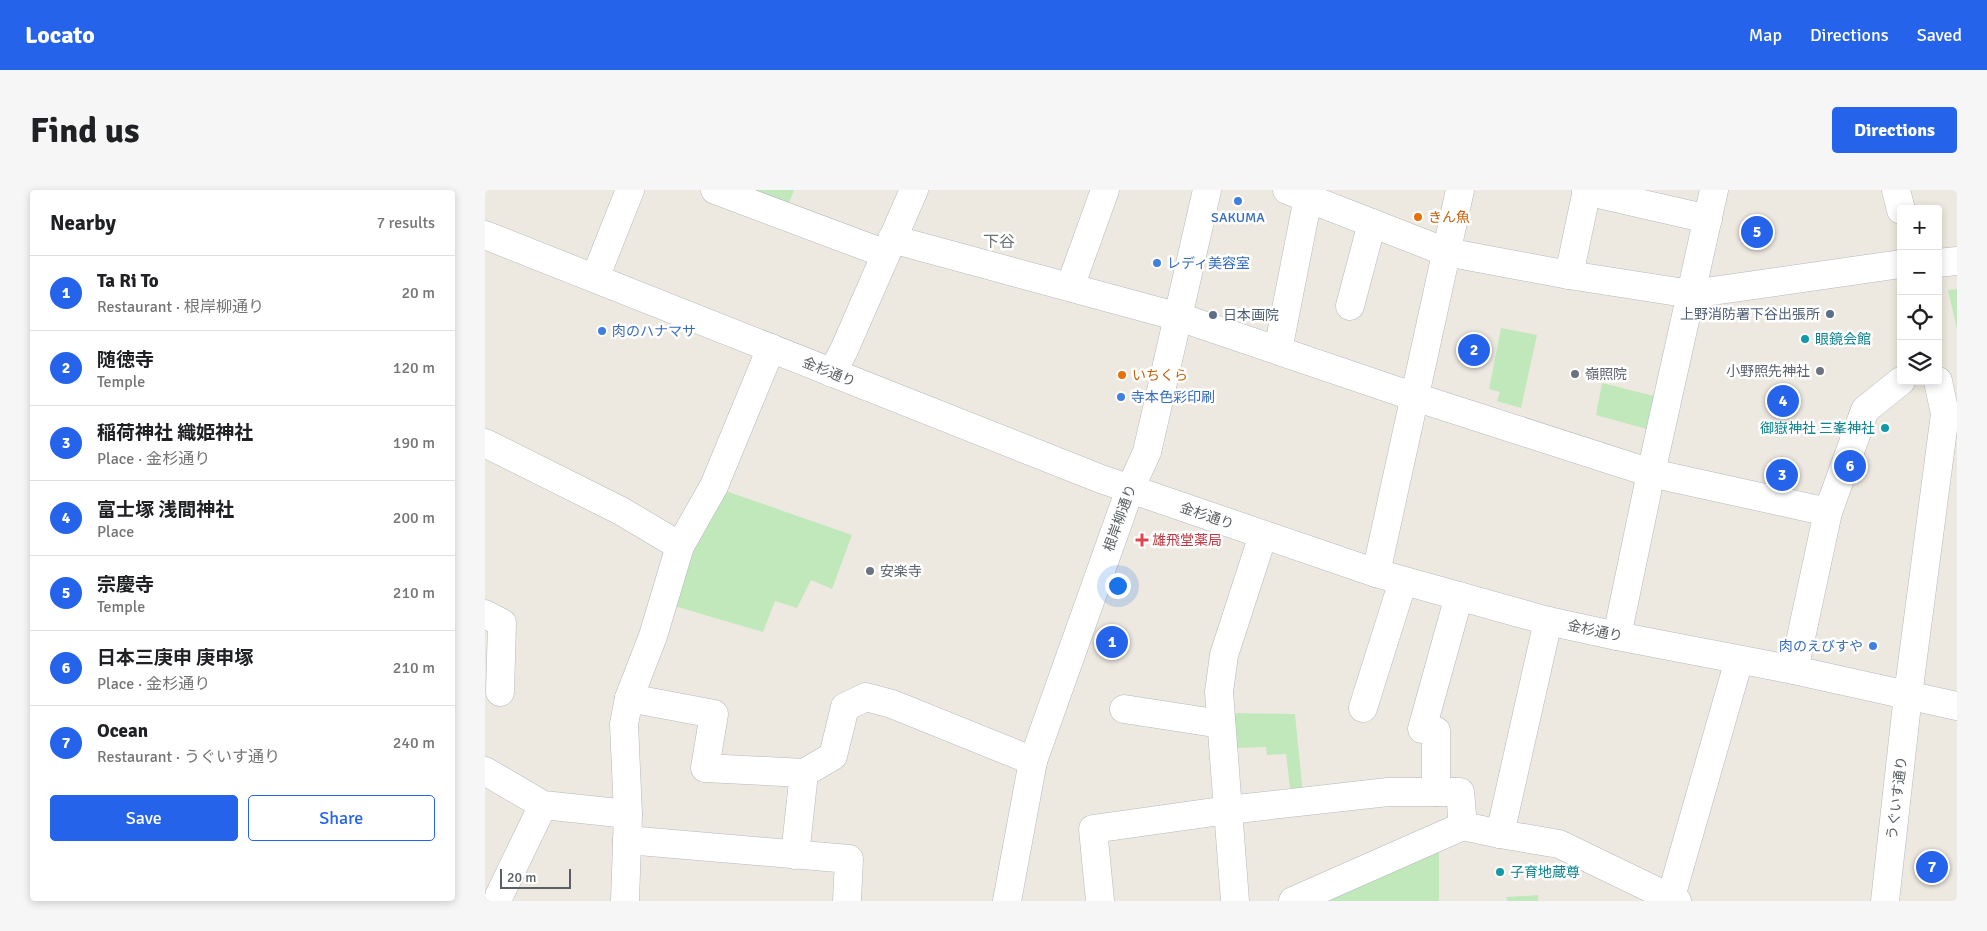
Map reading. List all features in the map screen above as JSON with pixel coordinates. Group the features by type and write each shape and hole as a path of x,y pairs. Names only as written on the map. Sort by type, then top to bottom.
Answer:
{"street":[{"path":"595,278 629,190"},
{"path":"715,190 889,247 1070,287 1179,317 1651,473 1829,512"},
{"path":"832,373 844,350 914,190"},
{"path":"1070,287 1105,190"},
{"name":"根岸柳通り","path":"1007,901 1033,761 1130,489 1147,452 1207,190"},
{"path":"1376,573 1460,190"},
{"path":"1569,275 1587,190 1708,219"},
{"path":"1617,636 1651,473 1715,190"},
{"path":"1896,190 1900,205"},
{"path":"1278,350 1316,196 1372,222 1446,252 1569,275 1691,294 1897,265"},
{"path":"1350,306 1372,222"},
{"name":"金杉通り","path":"485,235 1130,489 1376,573 1548,621 1794,670 1957,706"},
{"path":"1942,263 1957,261"},
{"path":"625,901 628,827 624,724 629,698 653,636 680,546 714,486 771,348"},
{"path":"1794,670 1829,512 1865,410 1897,384"},
{"name":"うぐいす通り","path":"1885,901 1908,695 1945,414 1945,393"},
{"path":"487,451 621,511 680,546"},
{"path":"1235,901 1219,692 1225,655 1263,535"},
{"path":"1363,708 1403,581"},
{"path":"1436,792 1436,731 1422,729 1459,596"},
{"path":"485,614 502,623 500,692"},
{"path":"1500,834 1548,621"},
{"path":"1293,901 1463,826 1559,844 1631,890 1674,899 1739,660"},
{"path":"629,698 713,714 705,768 804,773 833,756 845,707 866,697 892,704 1033,761"},
{"path":"1124,709 1221,724"},
{"path":"485,771 543,805 628,827 795,855 849,859 847,901"},
{"path":"795,855 804,773"},
{"path":"1100,901 1093,829 1228,810 1388,792 1460,792 1463,826"},
{"path":"498,895 543,805"}],"green space":[{"path":"729,190 794,190 786,211"},
{"path":"1957,289 1957,329 1948,290"},
{"path":"1501,328 1537,335 1521,408 1497,401 1500,392 1489,389"},
{"path":"1602,383 1658,397 1650,430 1596,415"},
{"path":"723,490 852,535 832,589 811,580 797,608 775,601 763,632 674,606 691,551"},
{"path":"1233,713 1295,714 1303,794 1291,796 1286,754 1267,755 1266,747 1235,748"},
{"path":"1439,846 1439,901 1313,901"},
{"path":"1538,895 1538,901 1507,901 1506,897"}],"place":[{"name":"SAKUMA","path":"1238,201"},
{"name":"きん魚","path":"1418,217"},
{"name":"宗慶寺","path":"1757,232"},
{"name":"レディ美容室","path":"1157,263"},
{"name":"上野消防署下谷出張所","path":"1830,314"},
{"name":"日本画院","path":"1213,315"},
{"name":"肉のハナマサ","path":"602,331"},
{"name":"眼鏡会館","path":"1805,339"},
{"name":"随徳寺","path":"1474,350"},
{"name":"小野照先神社","path":"1820,371"},
{"name":"嶺照院","path":"1575,374"},
{"name":"いちくら","path":"1122,375"},
{"name":"寺本色彩印刷","path":"1121,397"},
{"name":"富士塚 浅間神社","path":"1783,401"},
{"name":"御嶽神社 三峯神社","path":"1885,428"},
{"name":"日本三庚申 庚申塚","path":"1850,466"},
{"name":"稲荷神社 織姫神社","path":"1782,475"},
{"name":"雄飛堂薬局","path":"1142,540"},
{"name":"安楽寺","path":"870,571"},
{"name":"Ta Ri To","path":"1112,642"},
{"name":"肉のえびすや","path":"1873,646"},
{"name":"Ocean","path":"1932,867"},
{"name":"子育地蔵尊","path":"1500,872"}],"district":[{"name":"下谷","path":"999,242"}]}
